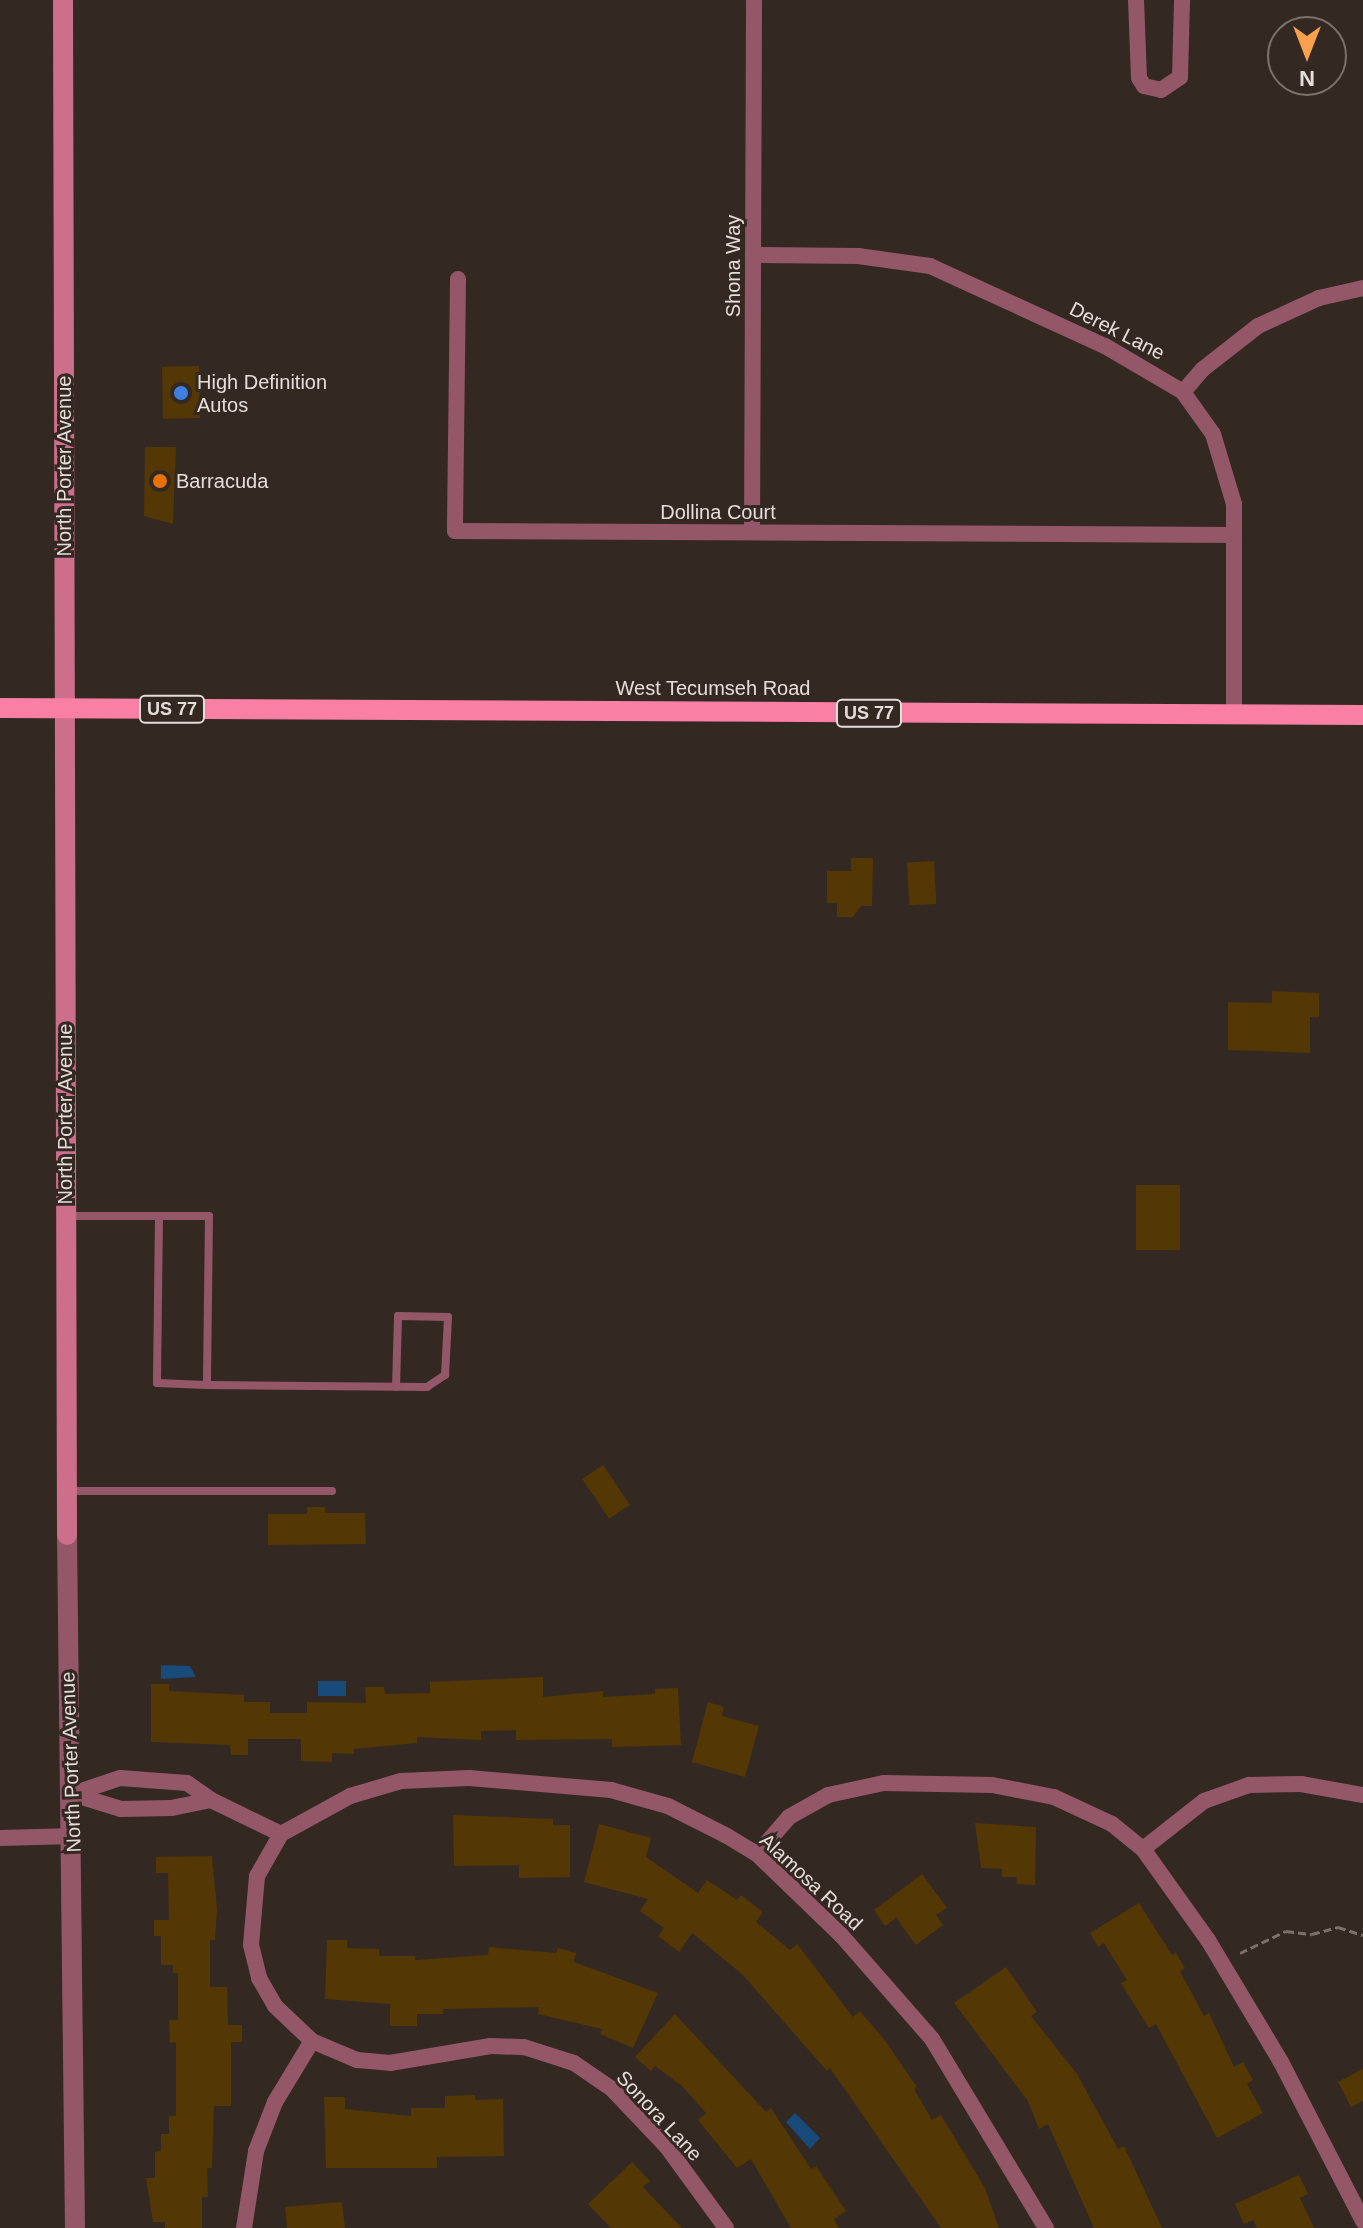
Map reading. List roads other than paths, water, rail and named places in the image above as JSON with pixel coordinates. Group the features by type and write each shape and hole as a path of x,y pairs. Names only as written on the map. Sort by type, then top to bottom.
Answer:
{"main road":[{"name":"North Porter Avenue","path":"63,0 67,1535"},
{"name":"US 77","path":"0,708 64,708"},
{"name":"West Tecumseh Road","path":"64,708 1363,715"}],"street":[{"name":"Shona Way","path":"752,532 754,0"},
{"path":"1136,0 1139,78 1144,86 1161,90 1180,77 1182,0"},
{"name":"Derek Lane","path":"753,255 889,257 930,266 1116,351 1183,392 1222,456 1234,504 1234,714"},
{"name":"Dollina Court","path":"458,279 455,531 1234,535"},
{"path":"1183,392 1203,369 1258,326 1319,298 1363,288"},
{"name":"North Porter Avenue","path":"67,1535 74,1836 75,2228"},
{"path":"72,1794 120,1778 187,1783 211,1800 281,1834 257,1876 251,1945 259,1978 275,2006 312,2041 275,2102 256,2151 244,2228"},
{"name":"Alamosa Road","path":"281,1834 350,1796 401,1781 469,1778 611,1790 668,1806 757,1854 841,1935 932,2039 1046,2228"},
{"path":"757,1854 789,1817 828,1795 884,1783 940,1781 1054,1797 1112,1824 1143,1849 1208,1940 1273,2048 1363,2221"},
{"path":"1143,1849 1204,1801 1249,1785 1301,1784 1363,1795"},
{"path":"72,1794 121,1809 171,1808 211,1800"},
{"path":"0,1838 74,1836"},
{"name":"Sonora Lane","path":"312,2041 357,2060 390,2063 491,2046 524,2047 574,2063 612,2089 667,2147 726,2228"}],"lane":[{"path":"65,1216 209,1216 207,1385"},
{"path":"159,1216 157,1383 207,1385 396,1387 427,1387 445,1375 448,1317 398,1316 396,1387"},
{"path":"67,1491 332,1491"}],"water":[{"path":"161,1665 190,1666 196,1677 161,1679"},
{"path":"318,1681 346,1681 346,1696 318,1696"},
{"path":"795,2113 820,2138 810,2149 786,2122"}],"place":[{"name":"High Definition Autos","path":"181,393"},
{"name":"Barracuda","path":"160,481"}]}
